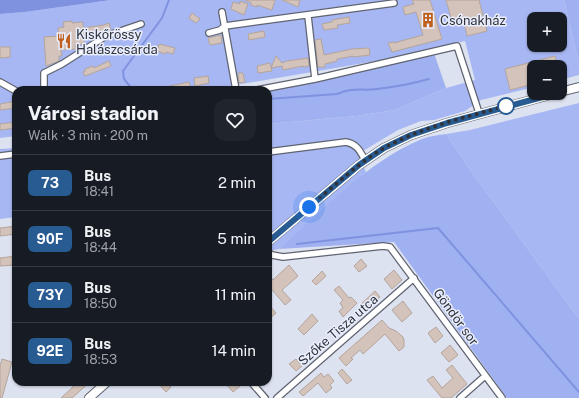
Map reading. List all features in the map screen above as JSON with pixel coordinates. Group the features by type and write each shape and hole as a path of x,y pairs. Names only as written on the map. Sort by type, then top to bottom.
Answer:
{"main road":[{"path":"567,90 579,87"},
{"path":"272,239 365,160 384,148 411,135 479,113 530,100"},
{"path":"89,398 102,386"}],"street":[{"path":"209,33 220,30 225,26 308,16 394,3"},
{"path":"222,12 235,86"},
{"path":"308,16 315,79"},
{"path":"44,86 44,73 62,64 106,36 141,24"},
{"path":"272,87 315,79 457,46 479,113"},
{"path":"0,82 12,89"},
{"path":"272,151 346,142 357,146 365,160"},
{"path":"0,156 12,154"},
{"name":"Göndör sor","path":"272,255 283,257 383,246 393,249 502,398"},
{"name":"Szőke Tisza utca","path":"277,398 414,278"},
{"path":"460,398 485,376"},
{"path":"254,386 265,398"}],"shaded area":[{"path":"0,0 111,0 0,14"},
{"path":"111,0 564,0 567,12 527,12 527,52 567,52 567,13 579,63 579,75 567,78 567,60 527,60 527,89 481,100 465,111 434,120 421,121 398,130 358,154 366,172 279,249 272,250 272,124 356,116 395,110 446,88 475,80 465,41 376,61 230,86 12,86 12,136 0,138 0,14"},
{"path":"564,0 579,0 579,63 567,12"},
{"path":"434,53 446,88 395,110 356,116 272,124 272,89 329,78"},
{"path":"579,103 579,319 468,167 446,134 470,130"},
{"path":"446,134 468,167 579,319 579,398 507,398 394,242 279,249 364,173 402,148 431,136"},
{"path":"12,148 12,218 0,219 0,149"}],"building":[{"path":"245,0 275,0 272,10 257,5 257,7 251,5 251,3"},
{"path":"282,0 300,0 298,7"},
{"name":"Csónakház","path":"412,0 430,0 442,39 392,52 388,43 394,43 423,35 416,12 405,15 403,7 414,4"},
{"path":"446,0 479,0 487,31 467,36 463,18 452,21"},
{"path":"240,1 248,4 244,15 231,9 233,2 240,4"},
{"path":"192,13 200,19 196,23 189,18"},
{"path":"349,17 350,23 337,25 338,28 324,30 322,24 332,22 332,20"},
{"name":"Kiskőrössy Halászcsárda","path":"72,21 72,23 83,22 83,28 109,23 111,30 84,34 84,44 75,45 76,49 61,50 62,56 59,56 59,61 46,66 44,37 59,36 58,28 64,27 63,22"},
{"path":"264,31 265,37 249,40 248,34"},
{"path":"221,35 222,43 210,45 208,38"},
{"path":"321,39 324,55 352,49 369,48 370,55 337,59 337,61 325,64 325,67 318,67 315,40"},
{"path":"159,44 175,48 173,54 166,52 165,54 157,51"},
{"path":"0,47 10,47 10,57 0,58"},
{"path":"276,56 282,63 308,58 309,66 283,70 282,66 271,68"},
{"path":"555,56 556,60 540,60"},
{"path":"109,61 111,66 85,76 83,72 85,69 93,66 94,68"},
{"path":"270,63 272,71 258,73 257,66"},
{"path":"527,63 527,86 510,90 505,69"},
{"path":"238,73 243,73 245,82 239,83"},
{"path":"208,76 209,83 195,86 194,78"},
{"path":"189,82 190,86 170,86"},
{"path":"12,102 12,108 0,110 0,104"},
{"path":"12,122 12,128 0,130 0,124"},
{"path":"12,226 12,234 0,236 0,228"},
{"path":"12,256 12,265 0,266 0,258"},
{"path":"361,259 367,266 359,272 354,266"},
{"path":"289,265 298,276 282,290 291,300 285,305 272,290 272,279 273,280"},
{"path":"394,270 402,280 392,289 384,279"},
{"path":"322,271 326,276 316,285 312,281"},
{"path":"339,286 349,298 351,297 357,303 343,317 339,311 343,308 340,303 343,300 334,290"},
{"path":"375,291 380,297 364,311 360,305"},
{"path":"403,301 412,313 402,322 392,310"},
{"path":"272,308 276,313 272,316"},
{"path":"312,314 318,321 304,335 298,329"},
{"path":"382,320 389,328 396,331 403,337 404,347 399,351 385,334 363,354 360,350 351,358 353,359 346,366 339,358"},
{"path":"436,327 443,336 435,343 428,333"},
{"path":"450,345 458,355 449,362 441,353"},
{"path":"2,359 12,362 2,398 0,398 0,366"},
{"path":"296,359 302,366 296,371 289,364"},
{"path":"452,365 467,384 451,398 442,398 427,380 433,376 442,388 453,378 446,370"},
{"path":"342,369 352,380 347,384 338,373"},
{"path":"321,373 324,377 328,374 334,381 330,385 332,388 326,393 318,383 303,396 299,392"},
{"path":"74,386 86,386 72,398 61,398"},
{"path":"161,386 170,386 171,387 166,392"},
{"path":"228,386 240,386 233,392"}],"waterway":[{"path":"130,86 124,79 123,71 162,18 169,0"},
{"path":"272,99 337,94 352,90 371,90 429,79"},
{"path":"297,244 438,228 579,392"}],"bus line":[{"name":"73","path":"272,239 365,160 384,148 411,135 447,123 530,100"}],"place":[{"name":"Csónakház","path":"428,20"},
{"name":"Kiskőrössy Halászcsárda","path":"64,41"}],"route":[{"path":"309,207 365,160 384,148 411,135 506,106"}]}
